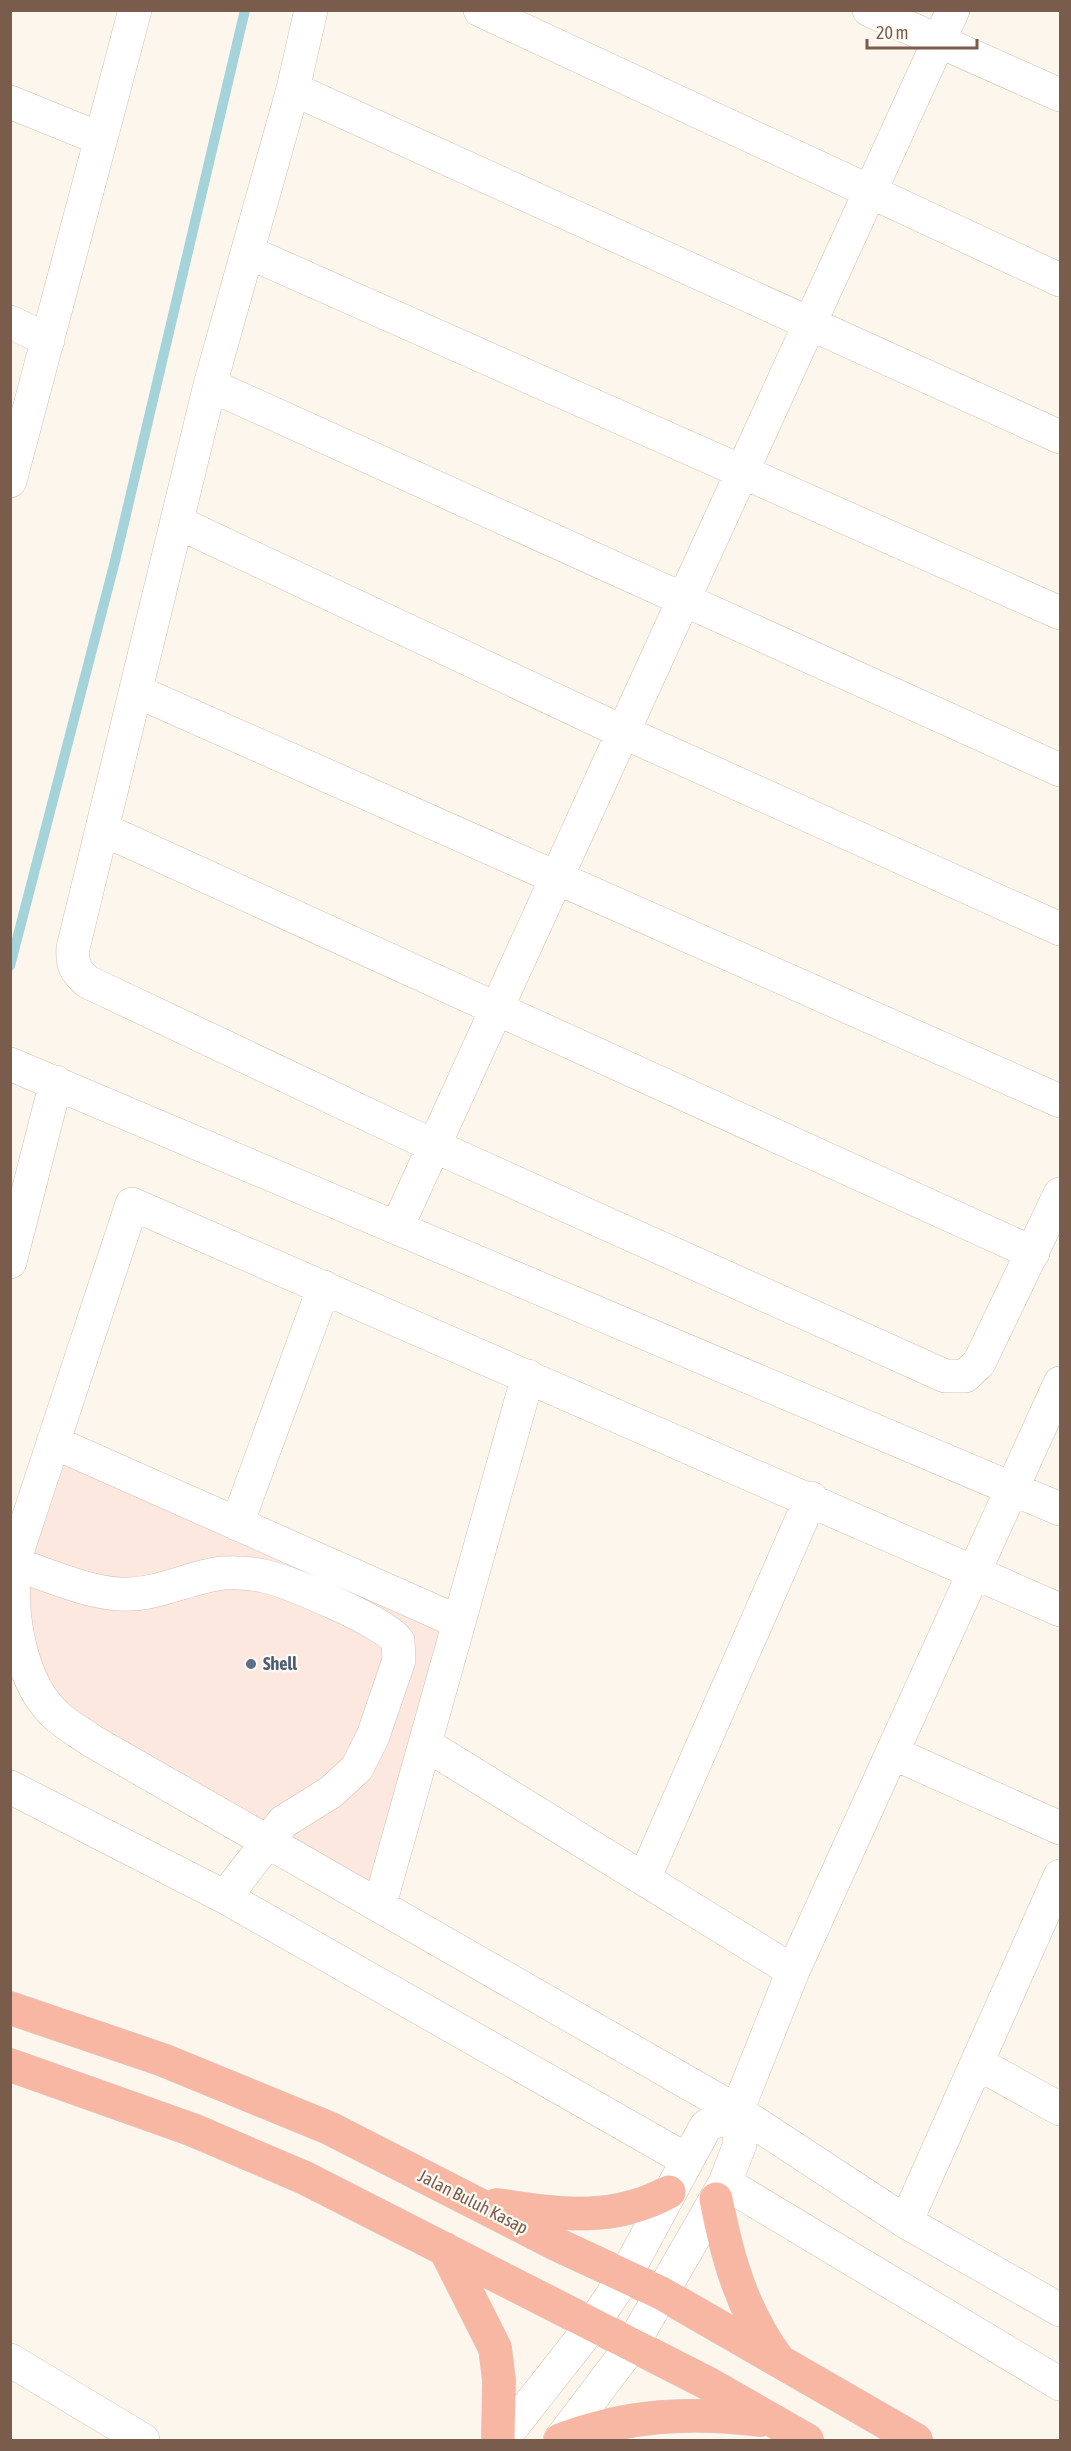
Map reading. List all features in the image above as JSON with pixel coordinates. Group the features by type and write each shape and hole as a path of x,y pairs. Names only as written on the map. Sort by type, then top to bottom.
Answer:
{"highway":[{"name":"Jalan Buluh Kasap","path":"10,2008 163,2060 329,2128 472,2202 661,2293 916,2440"},
{"path":"10,2066 214,2139 305,2178 709,2384 771,2422 807,2440"},
{"path":"721,2191 730,2268 758,2333 778,2359"},
{"path":"472,2202 596,2214 627,2210 669,2192"},
{"path":"445,2250 495,2348 499,2380 500,2440"},
{"path":"560,2440 584,2431 649,2417 711,2415 771,2422"}],"street":[{"path":"10,481 135,10"},
{"path":"311,10 293,89 210,385 73,948 72,963 78,974 88,982 434,1146 945,1376 965,1376 980,1363 1060,1194"},
{"path":"480,10 1060,280"},
{"path":"869,10 1060,95"},
{"path":"397,1227 952,10"},
{"path":"293,89 1060,437"},
{"path":"10,102 101,139"},
{"path":"248,252 1060,613"},
{"path":"10,322 48,340"},
{"path":"210,385 1060,770"},
{"path":"177,522 623,732 1060,929"},
{"path":"136,691 1060,1101"},
{"path":"102,830 1033,1253"},
{"path":"10,1064 1060,1509"},
{"path":"10,1262 56,1082"},
{"path":"1060,1610 811,1498 132,1204 13,1564 13,1615 20,1654 38,1690 57,1716 92,1741 380,1904 737,2111 906,2222 1060,2310"},
{"path":"237,1524 324,1287"},
{"path":"380,1904 528,1376"},
{"path":"560,2440 632,2345 721,2191 740,2144 737,2111 793,1971 1060,1383"},
{"path":"53,1442 459,1622"},
{"path":"644,1879 811,1498"},
{"path":"13,1564 97,1590 122,1594 159,1590 222,1573 252,1573 281,1581 392,1632 398,1641 399,1660 367,1753 345,1781 292,1815 268,1840 225,1897"},
{"path":"425,1744 793,1971"},
{"path":"893,1753 1060,1828"},
{"path":"10,1786 225,1897 687,2160"},
{"path":"906,2222 1060,1876"},
{"path":"977,2063 1060,2109"},
{"path":"500,2440 593,2324 625,2276 706,2126 737,2111"},
{"path":"721,2191 1060,2384"},
{"path":"10,2360 143,2440"}],"shaded area":[{"path":"61,1456 446,1626 375,1888 108,1734 67,1706 31,1648 29,1556"}],"waterway":[{"path":"10,966 115,561 245,10"}],"place":[{"name":"Shell","path":"251,1664"}]}
